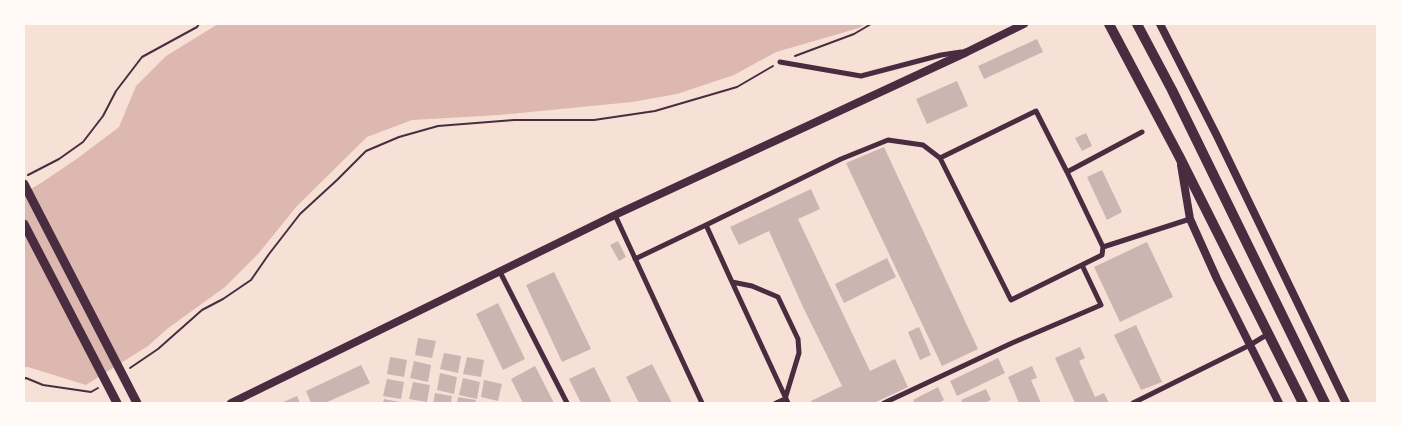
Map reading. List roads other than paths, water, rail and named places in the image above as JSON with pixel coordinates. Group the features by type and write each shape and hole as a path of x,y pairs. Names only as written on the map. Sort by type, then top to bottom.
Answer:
{"main road":[{"path":"1109,24 1180,156 1303,403"},
{"path":"1137,24 1172,90 1325,403"},
{"path":"24,184 137,403"},
{"path":"24,224 117,403"}],"street":[{"path":"231,403 615,216 1024,24"},
{"path":"1160,24 1217,136 1346,403"},
{"path":"780,62 861,76 941,55 967,52"},
{"path":"635,259 842,158 888,140 923,146 940,158 1010,300 1102,255 1103,247 1036,111 940,158"},
{"path":"1067,172 1142,132"},
{"path":"1180,156 1190,219 1279,403"},
{"path":"615,216 702,403"},
{"path":"1103,247 1190,219"},
{"path":"706,225 786,401"},
{"path":"884,403 1012,342 1101,305 1082,265"},
{"path":"500,272 567,403"},
{"path":"732,282 752,286 778,298 798,339 799,352 786,401"},
{"path":"1133,403 1250,345 1268,334"},
{"path":"776,403 786,401"}]}
